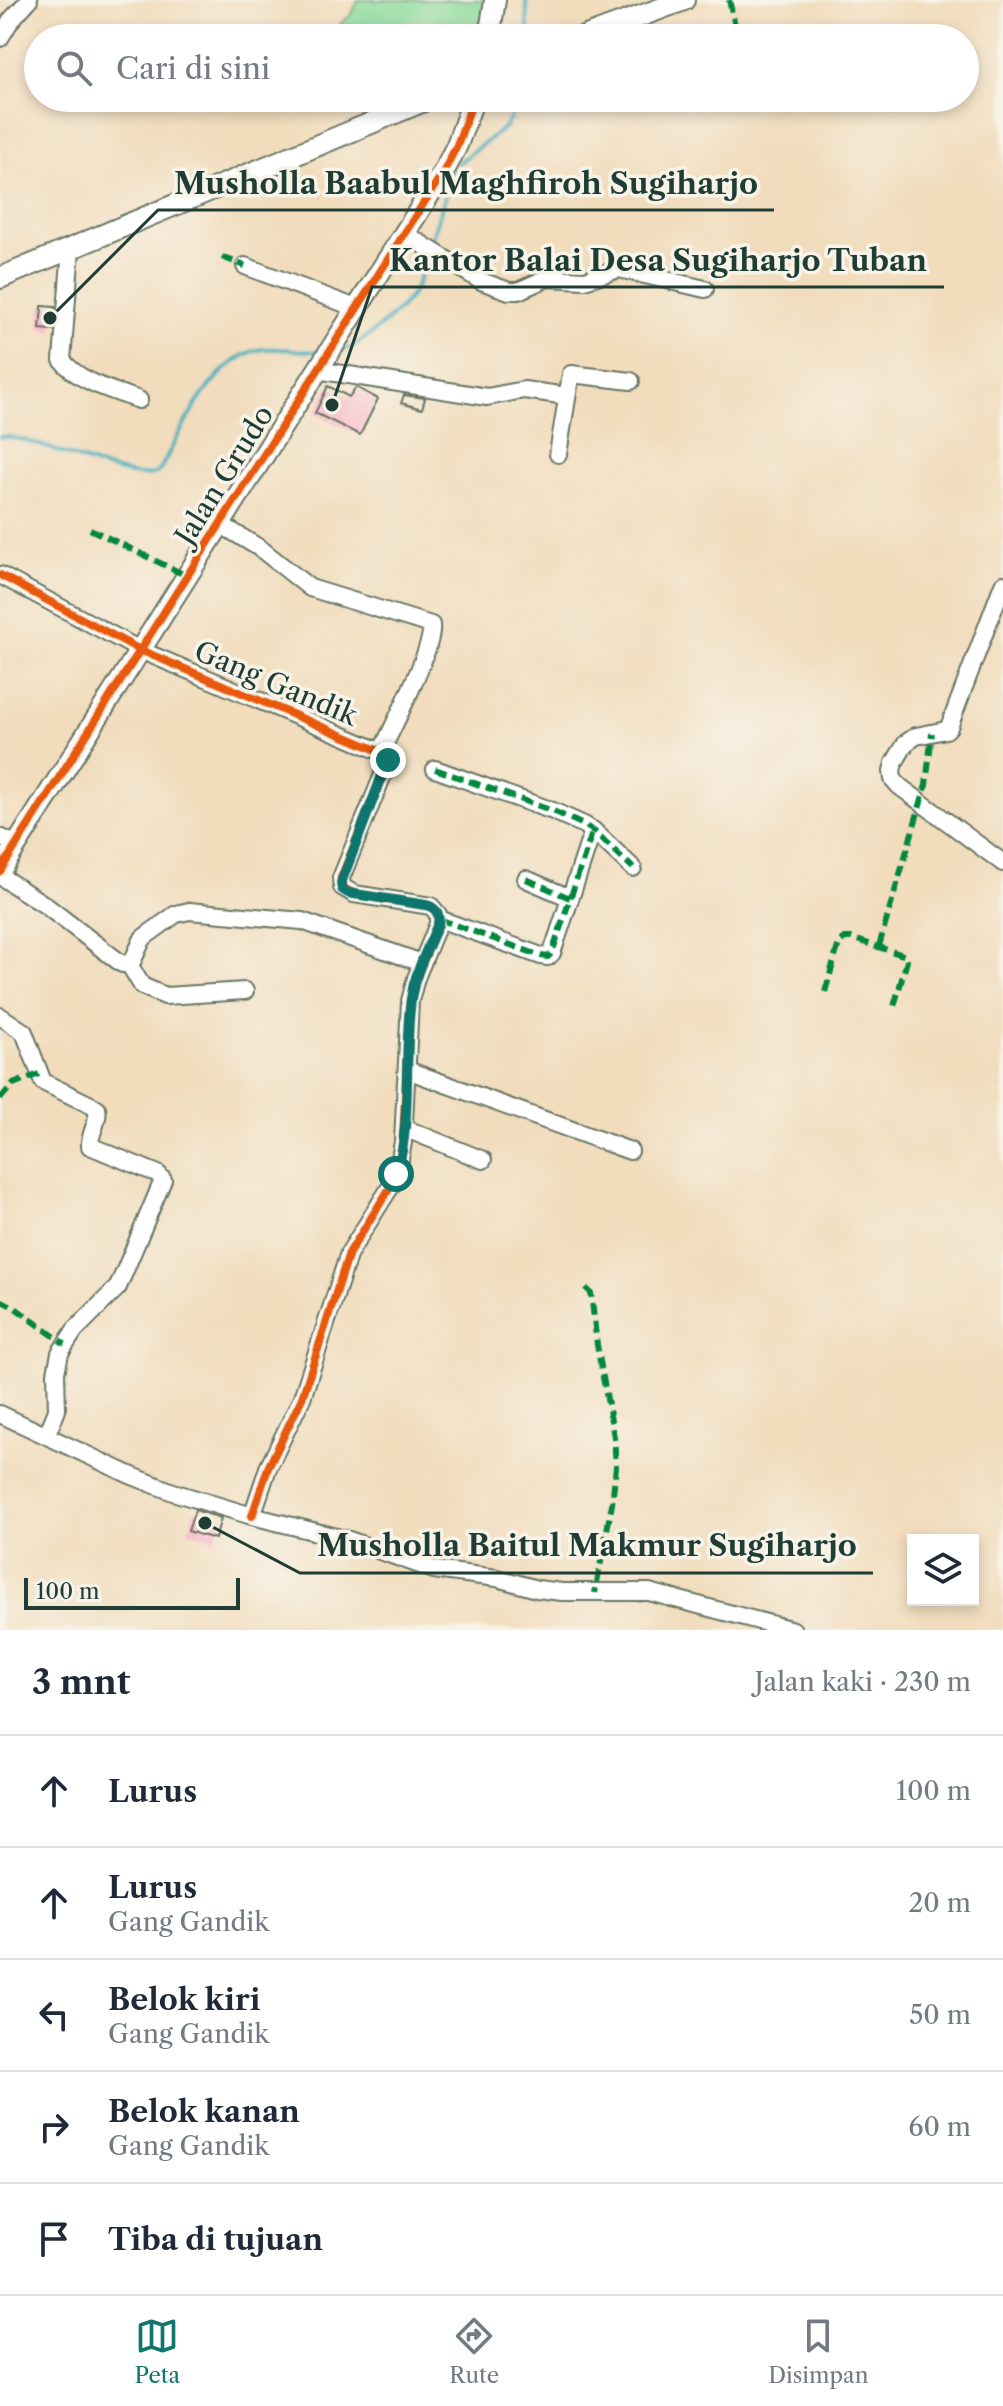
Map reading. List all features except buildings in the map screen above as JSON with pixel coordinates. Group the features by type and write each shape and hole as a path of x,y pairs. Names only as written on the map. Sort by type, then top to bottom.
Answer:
{"street":[{"path":"0,38 29,0"},
{"path":"491,24 495,0"},
{"path":"619,24 684,0"},
{"path":"0,278 398,112"},
{"name":"Jalan Grudo","path":"0,874 8,841 140,650 449,162 469,112"},
{"path":"404,233 487,284 509,291 518,291 545,278 585,280 619,269 705,289"},
{"path":"71,249 62,360 69,369 90,380 139,400"},
{"path":"245,266 356,308"},
{"path":"325,357 487,397 524,390 567,396"},
{"path":"558,454 570,375 631,381"},
{"path":"220,524 261,549 310,588 431,625 432,634 427,649 381,752"},
{"name":"Gang Gandik","path":"0,575 140,650 381,752 388,758 387,765 343,873 342,887 354,894 431,906 437,911 439,919"},
{"path":"1003,584 949,727 911,739 901,749 892,771 893,779 899,786 1003,863"},
{"path":"435,769 553,811 593,830 633,868"},
{"path":"252,1516 268,1468 302,1398 349,1253 394,1180 399,1165 404,1128 410,1001 439,919 548,957 552,953 593,830"},
{"path":"0,874 116,961 129,964 140,985 165,996 245,991"},
{"path":"526,879 570,898"},
{"path":"129,964 143,938 176,914 189,911 302,921 422,963"},
{"path":"0,1016 26,1035 43,1082 97,1108 90,1146 158,1174 163,1180 118,1287 75,1330 60,1353 56,1373 58,1406 47,1435"},
{"path":"407,1070 630,1151"},
{"path":"404,1128 483,1160"},
{"path":"0,1414 161,1488 252,1516 337,1537 446,1572 497,1578 562,1592 649,1592 793,1630"}],"green space":[{"path":"358,0 488,0 484,24 340,24 352,14"}],"waterway":[{"path":"526,0 528,24"},
{"path":"458,163 505,127 512,112"},
{"path":"430,243 454,171"},
{"path":"337,352 366,337 406,301 417,284 428,251"},
{"path":"0,437 36,444 109,469 148,475 160,470 188,418 212,383 241,357 264,349 320,352"}],"marked path":[{"path":"729,0 735,24"},
{"path":"222,257 245,266"},
{"path":"90,529 187,576"},
{"path":"879,946 926,785 932,733"},
{"path":"435,769 584,825 633,868"},
{"path":"439,919 548,957 552,953 593,830"},
{"path":"526,879 570,898"},
{"path":"825,992 839,943 851,938 906,956 893,1010"},
{"path":"0,1099 13,1084 39,1074"},
{"path":"586,1288 591,1293 616,1466 595,1593"},
{"path":"0,1300 65,1344"}],"cycle path":[{"path":"0,871 444,171 469,112"},
{"path":"0,575 140,650 384,753 388,758 387,765 341,878 342,887 354,894 431,906 438,914 438,924 410,1001 403,1142 399,1165 391,1186 349,1253 302,1398 268,1468 252,1516"}],"place":[{"name":"Musholla Baabul Maghfiroh Sugiharjo","path":"50,318"},
{"name":"Kantor Balai Desa Sugiharjo Tuban","path":"332,405"},
{"name":"Musholla Baitul Makmur Sugiharjo","path":"205,1523"}],"route":[{"path":"388,760 341,883 342,889 348,893 431,906 439,919 410,1001 403,1142 396,1174"}]}
